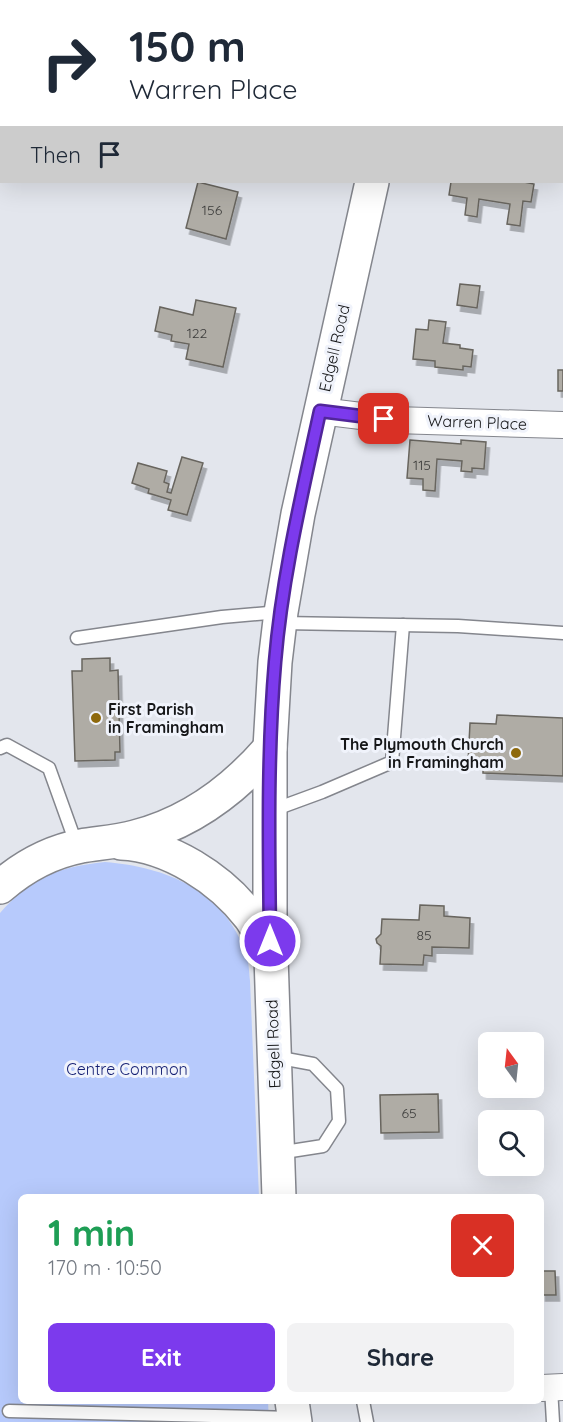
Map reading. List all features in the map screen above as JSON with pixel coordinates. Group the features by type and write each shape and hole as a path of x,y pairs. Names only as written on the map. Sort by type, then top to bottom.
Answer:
{"main road":[{"name":"Edgell Road","path":"279,1194 270,955 270,748 275,662 280,617 298,514 372,183"},
{"path":"0,887 32,863 91,845 155,831 200,810 240,780 270,748"},
{"path":"91,845 131,844 155,850 199,871 234,899 249,916 270,955"}],"street":[{"name":"Warren Place","path":"320,411 394,420 563,425"}],"lane":[{"path":"77,638 222,617 280,617 563,633"},
{"path":"270,811 392,762 403,625"},
{"path":"0,748 7,745 49,768 91,845"},
{"path":"274,1057 313,1064 337,1089 339,1121 323,1146 277,1154"},
{"path":"552,1388 553,1422"},
{"path":"364,1404 367,1422"},
{"path":"9,1411 294,1414"}],"green space":[{"name":"Centre Common","path":"105,862 128,865 171,877 191,886 224,914 236,932 247,957 250,981 259,1194 18,1194 18,1404 268,1404 269,1422 0,1422 0,913 35,882 60,871"}],"building":[{"path":"198,183 238,192 226,239 186,228"},
{"path":"451,183 534,184 531,202 523,201 520,226 507,224 510,204 479,199 477,217 465,215 467,198 449,195"},
{"path":"460,284 480,286 477,308 457,305"},
{"path":"196,300 236,308 223,367 186,359 189,344 171,341 172,335 155,331 160,307 193,315"},
{"path":"429,320 446,322 443,343 460,345 460,348 473,350 471,367 463,366 463,370 435,367 435,361 413,359 416,329 428,330"},
{"path":"558,370 563,370 563,391 558,391"},
{"path":"410,440 461,444 461,440 486,442 484,469 472,468 472,472 461,471 462,461 437,459 435,491 423,490 423,479 407,478"},
{"path":"182,457 203,463 187,515 168,510 171,500 148,493 149,489 132,483 138,463 167,471 164,482 169,484 167,492 171,493"},
{"name":"First Parish in Framingham","path":"110,658 110,671 118,670 120,752 115,752 115,760 75,761 72,671 82,671 82,659"},
{"name":"The Plymouth Church in Framingham","path":"497,715 563,718 563,776 483,773 483,763 468,763 470,723 496,724"},
{"path":"420,905 444,906 444,916 470,918 469,948 432,947 432,956 424,955 423,965 380,964 381,946 376,939 381,934 382,919 419,920"},
{"path":"438,1094 439,1132 381,1133 380,1095"},
{"path":"544,1271 555,1271 556,1295 544,1295"}],"place":[{"name":"First Parish in Framingham","path":"96,718"},
{"name":"The Plymouth Church in Framingham","path":"516,753"}],"route":[{"path":"270,941 270,748 275,662 298,514 320,411 384,419"}]}
